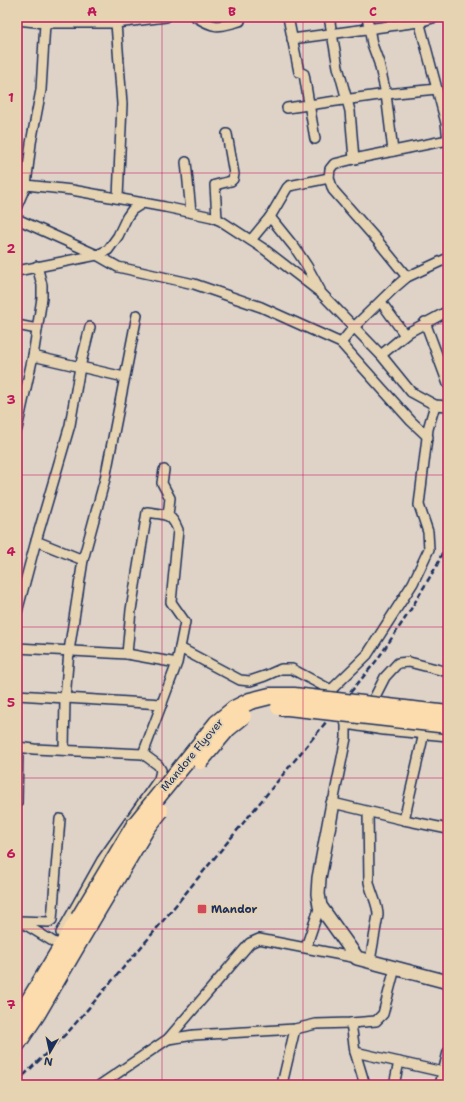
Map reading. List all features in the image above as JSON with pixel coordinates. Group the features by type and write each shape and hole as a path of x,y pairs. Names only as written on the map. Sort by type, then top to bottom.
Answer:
{"highway":[{"name":"Mandore Flyover","path":"84,920 134,826 217,722 234,709 250,701 270,696 294,696 448,714"},
{"name":"Mandore Flyover","path":"63,948 84,920 146,829 227,729 241,717 258,710 273,707 288,707 448,725"},
{"path":"17,1021 63,948"},
{"path":"17,1044 37,1014 63,948"}],"street":[{"path":"17,20 33,19 45,23 166,17"},
{"path":"196,17 217,27 240,21 241,17"},
{"path":"288,17 299,72 304,74 315,139"},
{"path":"329,17 338,67 350,111 354,159"},
{"path":"367,17 372,44 379,63 386,94 393,151"},
{"path":"292,39 436,17"},
{"path":"116,20 122,104 118,198"},
{"path":"407,277 333,190 329,178 330,170 334,164 448,140 447,123 418,20"},
{"path":"18,202 26,186 31,143 41,90 45,23"},
{"path":"287,108 386,94 437,89"},
{"path":"217,219 215,185 231,181 234,174 227,134"},
{"path":"186,162 191,212"},
{"path":"251,240 270,217 285,190 289,186 329,178"},
{"path":"26,186 72,190 191,212 217,219 251,240 321,293 353,329 381,355 411,392 434,408 448,406"},
{"path":"17,271 38,270 100,257 108,250 118,236 132,210 143,203"},
{"path":"270,217 295,248 307,266 321,293"},
{"path":"17,220 100,257 118,267 194,284 261,307 341,343 411,421 428,433"},
{"path":"341,343 393,289 407,277 448,258"},
{"path":"17,428 33,356 42,298 42,285 38,270"},
{"path":"381,302 405,335"},
{"path":"381,355 405,335 448,311"},
{"path":"64,750 65,699 69,651 83,560 105,479 137,315"},
{"path":"426,322 448,384"},
{"path":"17,325 37,329"},
{"path":"17,612 70,425 80,367 90,328"},
{"path":"33,356 124,377"},
{"path":"331,690 367,655 413,583 429,549 428,532 420,504 428,433 434,408"},
{"path":"164,470 162,483 170,498 168,515"},
{"path":"128,654 131,610 147,512 168,515 174,520 178,530 171,602 185,622 177,663 144,754"},
{"path":"36,541 83,560"},
{"path":"17,648 128,654 177,663"},
{"path":"180,648 240,680 250,681 281,669 292,669 331,690 346,724 346,738 319,878 318,894 320,906 306,947"},
{"path":"360,726 385,677 398,663 409,662 448,672"},
{"path":"17,695 162,704"},
{"path":"346,724 384,730 448,736"},
{"path":"404,820 424,733"},
{"path":"17,803 18,747 144,754 158,765 161,770 161,774 102,860 63,948 18,921"},
{"path":"18,758 34,749"},
{"path":"333,803 404,820 448,828"},
{"path":"364,959 378,915 378,911 370,891 369,882 368,812"},
{"path":"18,921 48,922 52,920 60,818"},
{"path":"320,906 364,959"},
{"path":"100,1085 168,1039 254,940 259,939 306,947 364,959 448,982"},
{"path":"168,1039 194,1035 295,1029 316,1024 376,1021 383,1014 395,968"},
{"path":"351,1023 355,1052 365,1085"},
{"path":"283,1080 295,1029"},
{"path":"355,1052 443,1072"},
{"path":"440,1085 448,1052"},
{"path":"394,1085 399,1062"}],"railway":[{"path":"17,1082 69,1031 148,939 377,660 408,614 437,565 448,539"}],"place":[{"name":"Mandor","path":"202,909"}]}
